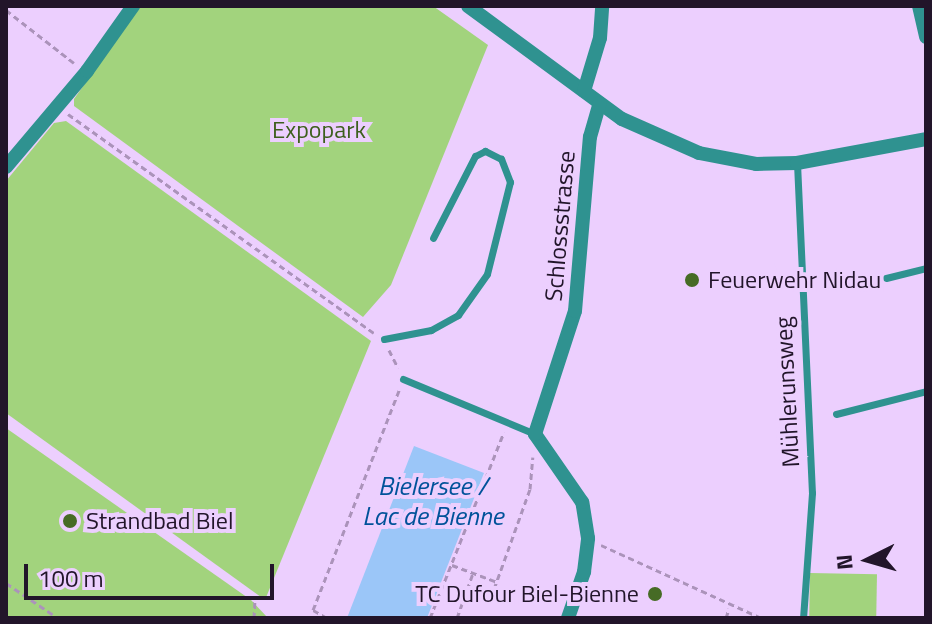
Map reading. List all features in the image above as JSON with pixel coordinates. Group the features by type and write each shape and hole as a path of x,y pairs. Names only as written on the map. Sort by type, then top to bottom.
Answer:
{"street":[{"path":"6,167 87,71 133,6"},
{"path":"468,6 622,119 699,153 756,164 797,163 926,139"},
{"path":"584,91 600,38 602,6"},
{"path":"919,6 926,37"},
{"name":"Schlossstrasse","path":"535,434 575,311 590,137 600,103"},
{"path":"535,434 582,502 588,538 584,572 568,618"}],"lane":[{"path":"384,339 431,330 458,315 487,274 510,182 501,159 485,151 475,156 433,238"},
{"name":"Mühlerunsweg","path":"797,163 812,493 803,618"},
{"path":"886,278 926,268"},
{"path":"403,379 506,425 535,434"},
{"path":"836,414 926,391"}],"path":[{"path":"6,10 87,71"},
{"path":"57,106 384,339 403,379 313,610 327,618"},
{"path":"430,618 506,425"},
{"path":"494,589 530,489 535,434"},
{"path":"588,538 729,608 761,618"},
{"path":"451,564 497,582"},
{"path":"457,618 473,573"},
{"path":"6,583 58,618"},
{"path":"254,618 255,599"},
{"path":"726,618 729,608"}],"green space":[{"name":"Expopark","path":"140,6 433,6 488,45 391,285 363,317 74,106 74,99"},
{"path":"66,121 371,341 265,600 6,413 6,181 54,123"},
{"name":"Strandbad Biel","path":"6,428 251,600 268,618 6,618"},
{"path":"810,573 877,574 876,618 809,618"}],"water":[{"name":"Bielersee / Lac de Bienne","path":"414,446 484,473 427,618 347,618"}],"place":[{"name":"Feuerwehr Nidau","path":"692,280"},
{"name":"Strandbad Biel","path":"70,521"},
{"name":"TC Dufour Biel-Bienne","path":"655,594"}]}
